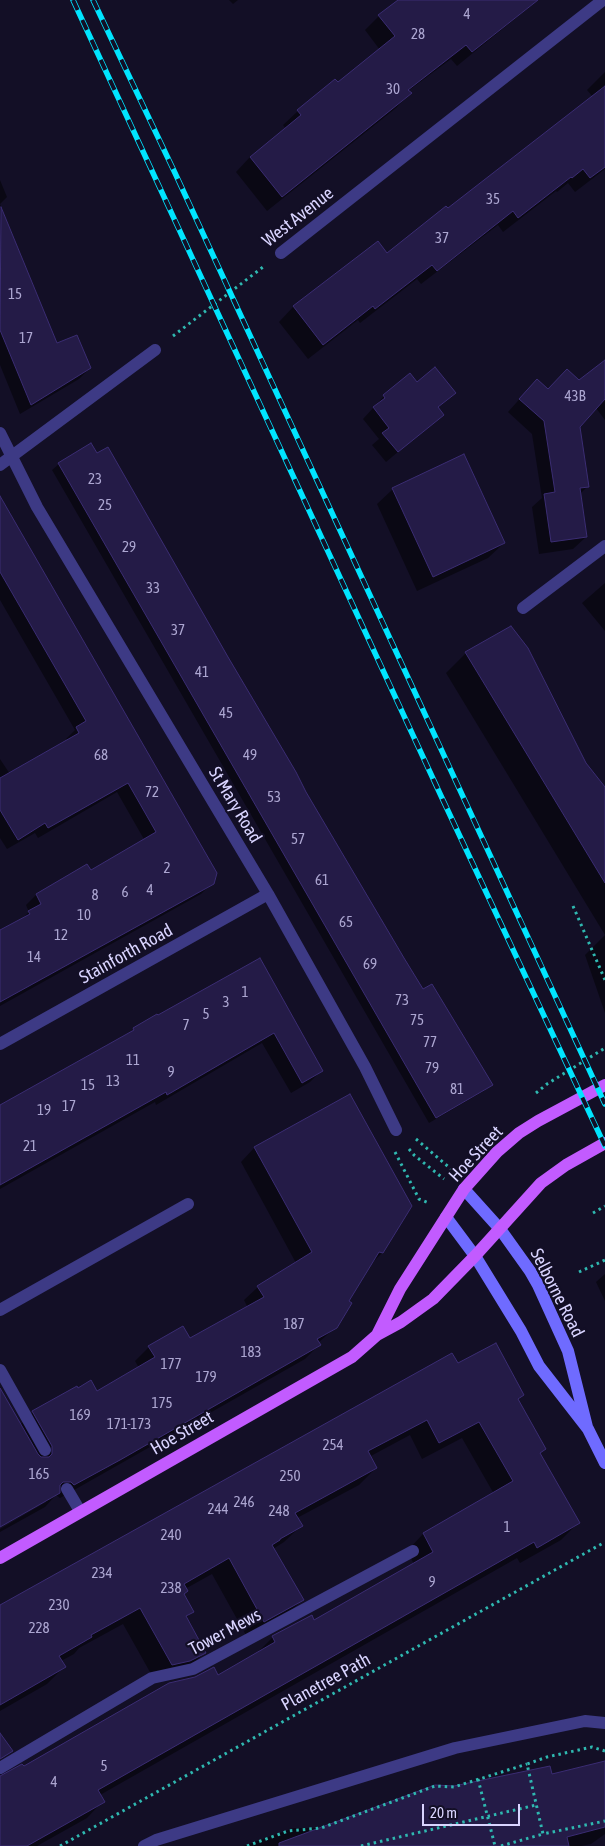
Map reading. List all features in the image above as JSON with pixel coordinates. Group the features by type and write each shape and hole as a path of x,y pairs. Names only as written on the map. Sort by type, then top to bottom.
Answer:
{"main road":[{"name":"Hoe Street","path":"377,1335 400,1289 464,1189 497,1152 519,1133 538,1121 605,1085"},
{"name":"Hoe Street","path":"0,1558 352,1357 377,1335 401,1322 432,1299 475,1256 541,1183 566,1165 605,1143"}],"street":[{"name":"West Avenue","path":"281,253 603,0"},
{"path":"0,465 155,350"},
{"name":"St Mary Road","path":"0,432 37,508 268,894 365,1067 396,1130"},
{"path":"524,608 605,546"},
{"name":"Stainforth Road","path":"0,1044 268,894"},
{"name":"Selborne Road","path":"464,1189 500,1229 530,1271 568,1351 588,1429"},
{"path":"0,1310 188,1204"},
{"name":"Selborne Road","path":"446,1217 475,1256 539,1366 588,1429 605,1463"},
{"path":"0,1370 45,1450"},
{"path":"68,1489 80,1511"},
{"name":"Tower Mews","path":"0,1768 152,1678 192,1669 413,1550"},
{"path":"144,1846 156,1840 455,1748 585,1721 605,1723"}],"path":[{"name":"West Avenue","path":"155,350 281,253"},
{"path":"573,906 605,980"},
{"path":"533,1095 547,1084 605,1048"},
{"path":"426,1202 419,1199 387,1136 396,1130 414,1155 445,1180"},
{"path":"410,1134 443,1163"},
{"path":"593,1212 605,1206"},
{"path":"579,1272 605,1260"},
{"name":"Planetree Path","path":"60,1846 605,1542"},
{"path":"247,1846 288,1831 321,1828 435,1786 454,1787 547,1757 592,1747 605,1751"},
{"path":"527,1764 543,1834"},
{"path":"478,1779 494,1846"},
{"path":"361,1846 536,1805"},
{"path":"501,1846 605,1820"}],"building":[{"path":"398,0 538,0 472,52 466,45 408,90 412,93 282,197 250,157 301,115 297,110 335,79 338,82 395,36 378,15"},
{"path":"605,86 605,167 590,178 583,169 518,218 513,211 437,271 432,265 375,309 373,306 323,345 293,306 378,241 387,253"},
{"path":"1,207 57,343 77,335 91,368 31,405 0,330"},
{"path":"605,360 605,399 580,427 589,487 580,488 587,537 551,542 544,494 555,492 544,421 519,399 537,379 548,389 567,369 579,380"},
{"path":"435,367 456,393 438,407 444,415 398,452 382,433 389,428 373,407 385,398 383,395 410,373 417,382"},
{"path":"91,443 97,453 108,447 306,792 404,958 423,989 432,984 493,1085 436,1118 58,463"},
{"path":"464,454 505,543 433,577 392,488"},
{"path":"0,496 217,873 214,884 0,1002 0,930 30,914 28,911 41,904 36,894 87,864 91,870 156,832 128,783 48,828 45,823 18,840 0,810 0,778 79,733 76,727 86,721 0,572"},
{"path":"511,626 528,648 586,763 605,787 605,883 465,652"},
{"path":"260,958 323,1071 302,1083 274,1033 167,1095 166,1092 0,1185 0,1105 134,1030 133,1028 157,1014"},
{"path":"350,1094 412,1206 383,1253 379,1252 349,1301 352,1303 337,1328 317,1339 321,1345 120,1460 74,1485 71,1482 63,1482 60,1485 60,1493 0,1527 0,1388 38,1454 41,1457 49,1457 52,1454 52,1446 32,1411 91,1380 97,1391 155,1357 148,1346 183,1326 190,1338 264,1297 257,1286 312,1252 254,1147"},
{"path":"496,1343 524,1395 518,1399 546,1449 540,1453 580,1523 537,1548 534,1542 98,1790 105,1802 27,1846 0,1846 0,1776 22,1764 24,1766 169,1683 195,1677 214,1667 218,1675 275,1642 272,1636 312,1615 314,1620 433,1552 423,1533 513,1481 479,1422 439,1443 427,1420 368,1451 377,1468 295,1513 303,1526 272,1545 304,1600 264,1622 229,1558 184,1584 188,1591 184,1594 194,1612 186,1616 206,1653 190,1661 172,1665 140,1608 91,1635 92,1637 59,1656 66,1667 0,1705 0,1605 452,1353 458,1363"},
{"path":"0,1733 13,1751 0,1759"},
{"path":"605,1761 605,1827 567,1837 569,1846 279,1846 279,1843 435,1785 454,1786 550,1766 552,1774"}],"railway":[{"path":"73,0 605,1146"},
{"path":"93,0 175,173 605,1104"}]}
